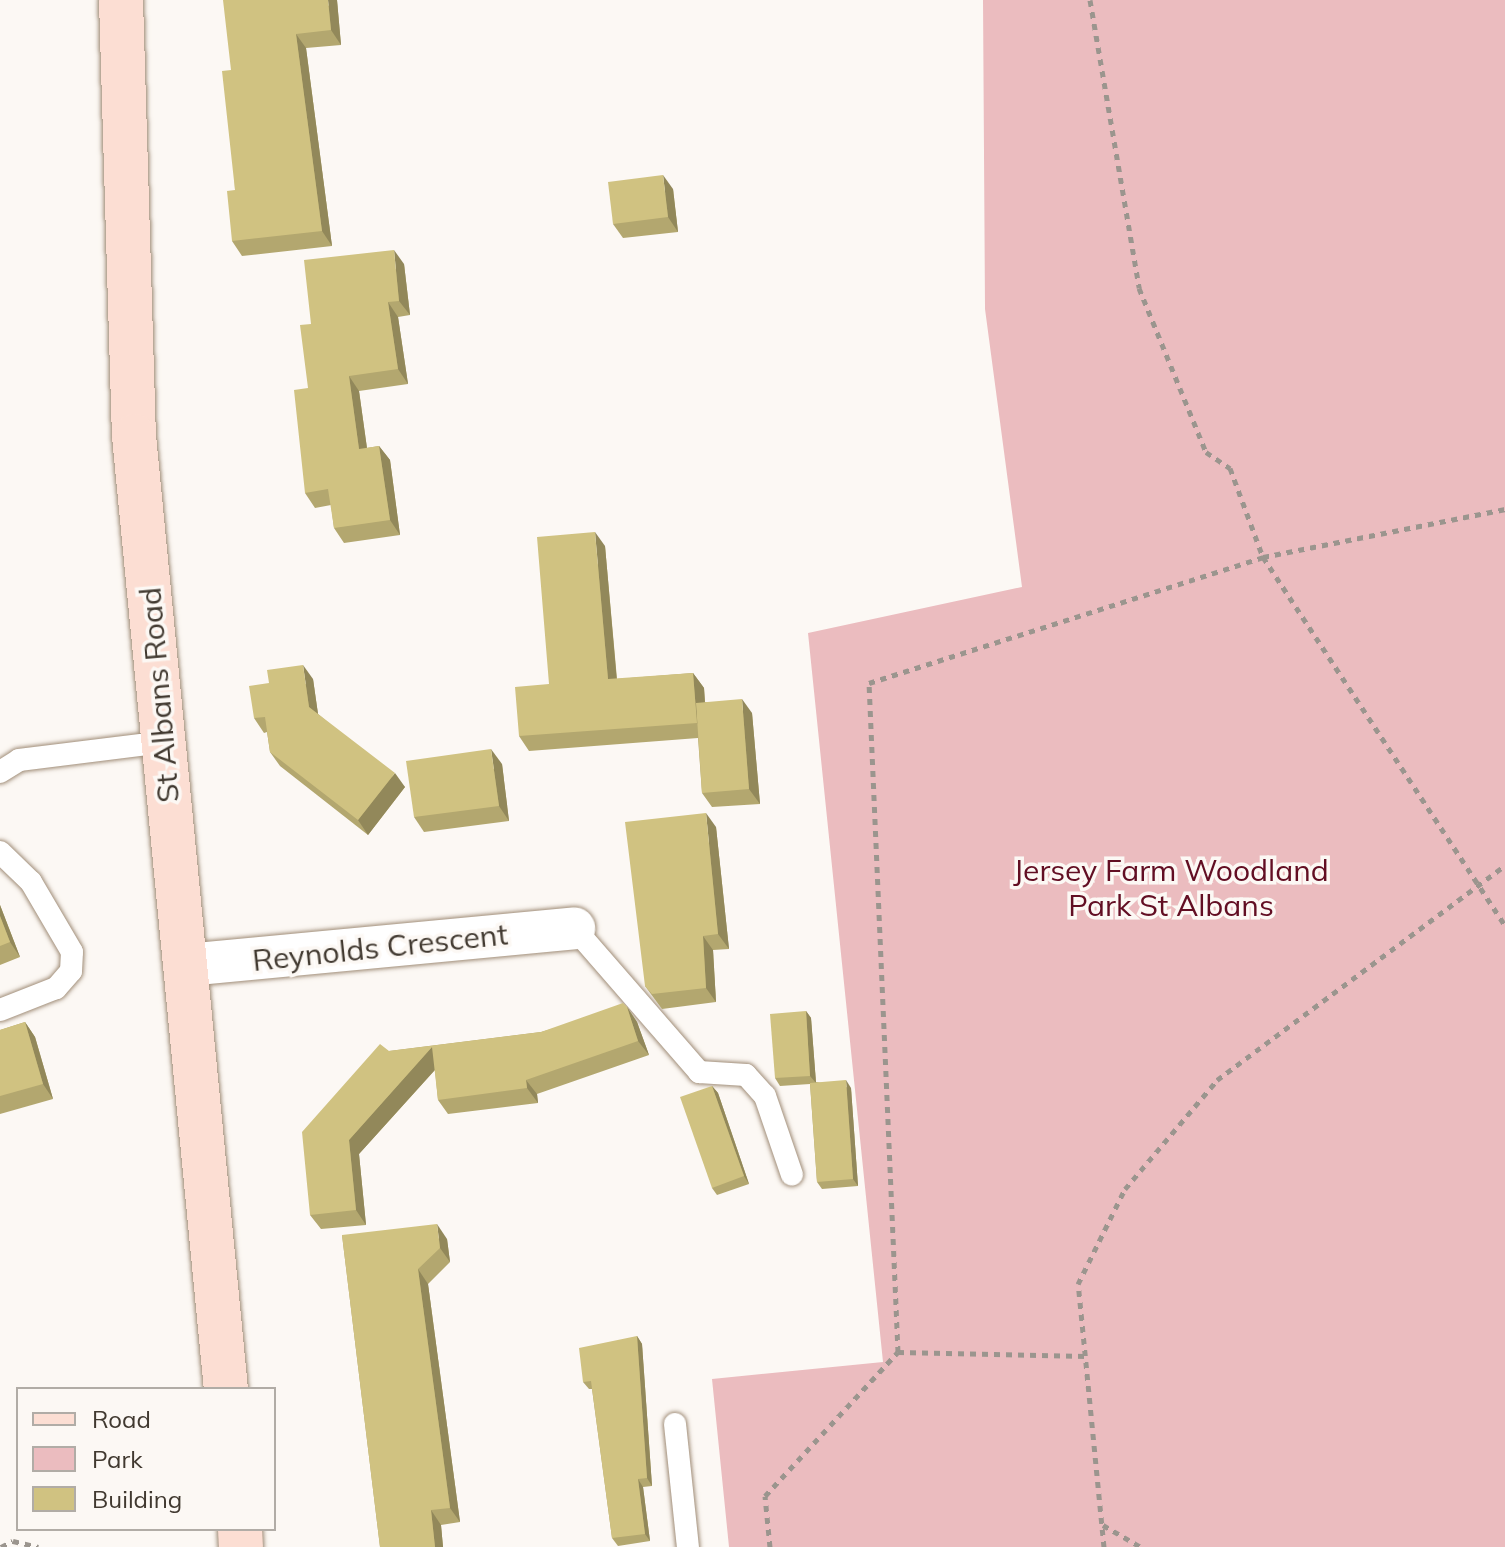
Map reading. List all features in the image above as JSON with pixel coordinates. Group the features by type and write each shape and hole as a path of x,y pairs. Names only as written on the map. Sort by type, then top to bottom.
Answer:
{"main road":[{"name":"St Albans Road","path":"121,0 134,436 226,1387"}],"street":[{"name":"Reynolds Crescent","path":"186,965 574,928"}],"lane":[{"path":"0,772 19,760 163,742"},
{"path":"0,852 31,882 72,952 71,971 56,988 0,1010"},
{"path":"574,928 699,1072 746,1075 765,1096 792,1175"},
{"path":"675,1424 688,1547"}],"path":[{"path":"1090,0 1139,288 1206,452 1230,468 1263,557 1476,887 1505,926"},
{"path":"770,1547 765,1496 898,1352 869,683 1263,557 1505,509"},
{"path":"1104,1547 1078,1284 1125,1189 1217,1080 1505,865"},
{"path":"898,1352 1086,1356"},
{"path":"1103,1525 1141,1547"},
{"path":"1,1547 13,1541 38,1547"}],"green space":[{"name":"Jersey Farm Woodland Park St Albans","path":"983,0 1505,0 1505,1547 729,1547 712,1379 883,1362 808,633 1022,587 985,309"}],"building":[{"path":"223,0 328,0 331,30 296,34 322,231 232,241 227,191 235,190 222,71 231,70"},
{"path":"663,175 668,217 613,224 608,182"},
{"path":"394,250 399,301 388,302 398,369 349,376 359,449 379,446 390,520 334,528 328,489 305,493 294,390 308,388 300,325 311,324 304,260"},
{"path":"595,532 608,679 693,673 697,723 519,736 515,687 549,684 537,537"},
{"path":"303,665 309,707 395,773 358,820 270,752 265,717 254,718 249,686 269,683 267,670"},
{"path":"742,699 749,789 702,793 696,703"},
{"path":"491,749 499,806 414,817 406,761"},
{"path":"706,813 718,934 703,936 706,988 652,994 645,986 625,822"},
{"path":"0,916 10,942 0,946"},
{"path":"623,1003 638,1041 526,1080 527,1088 438,1100 432,1047 349,1140 356,1210 310,1215 302,1132 380,1044 389,1051 541,1032"},
{"path":"806,1011 810,1076 775,1078 770,1014"},
{"path":"25,1022 43,1084 0,1096 0,1030"},
{"path":"846,1080 853,1179 817,1182 810,1083"},
{"path":"712,1086 744,1176 712,1188 680,1097"},
{"path":"437,1224 440,1248 418,1269 450,1508 431,1510 435,1547 380,1547 342,1235"},
{"path":"637,1336 647,1478 638,1479 645,1534 612,1538 591,1381 583,1382 579,1348"}]}
